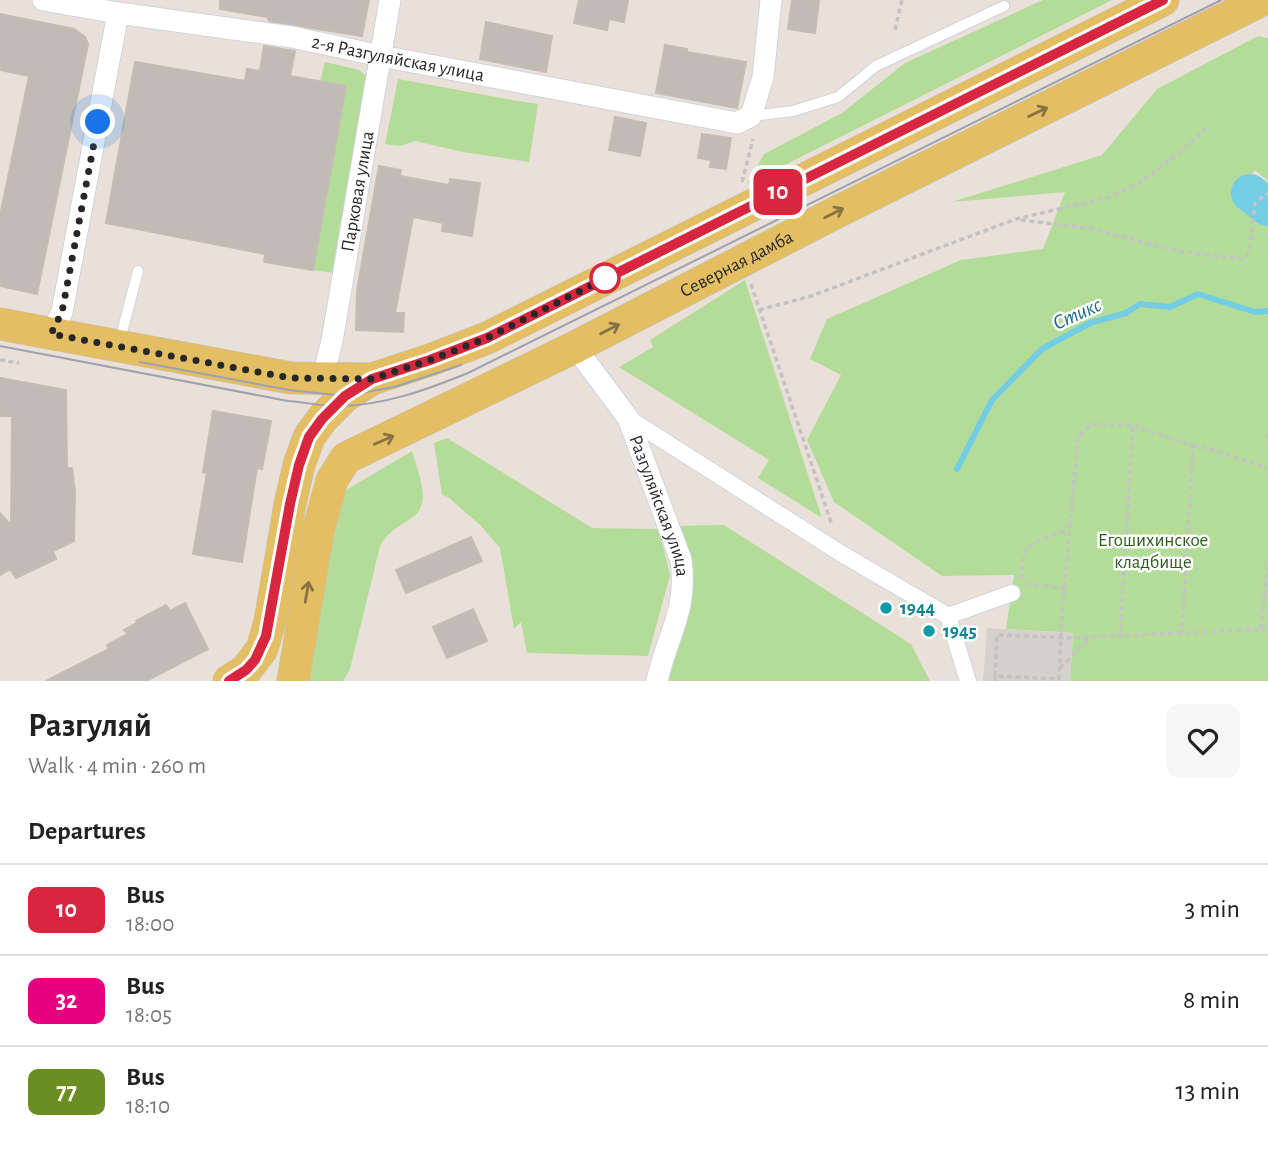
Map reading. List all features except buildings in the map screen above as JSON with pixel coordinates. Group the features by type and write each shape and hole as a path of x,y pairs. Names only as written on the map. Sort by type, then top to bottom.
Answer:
{"main road":[{"path":"232,679 255,660 266,636 290,504 309,437 322,419 345,396 372,379 487,338 1163,0"},
{"name":"Северная дамба","path":"293,681 318,531 332,480 346,458 575,347 837,212 1262,0"},
{"path":"0,324 291,378 372,379"}],"street":[{"name":"2-я Разгуляйская улица","path":"43,0 292,37 722,121 737,122 751,116"},
{"name":"Парковая улица","path":"323,380 390,0"},
{"path":"751,116 763,77 771,0"},
{"path":"51,334 62,312 118,13"},
{"name":"Разгуляйская улица","path":"575,347 628,418 681,560 684,582 680,607 657,681"},
{"path":"628,418 842,554 948,616 968,681"},
{"path":"948,616 1012,593"}],"lane":[{"path":"751,116 793,111 838,97 876,66 1004,6"},
{"path":"119,347 138,271"}],"path":[{"path":"895,30 902,0"},
{"path":"742,182 754,133 751,116"},
{"path":"759,310 811,296 1016,219 1110,197 1140,183 1206,128"},
{"path":"1016,219 1087,228 1178,251 1241,259 1247,255 1250,248 1255,203 1268,193"},
{"path":"751,284 842,554"},
{"path":"0,360 19,363"},
{"path":"1268,468 1133,425 1091,424 1078,437 1060,638 1059,680 995,678 997,635 1060,638 1268,629"},
{"path":"1119,636 1133,425"},
{"path":"1268,434 1268,444"},
{"path":"1182,633 1193,446"},
{"path":"1064,588 1021,583 1024,553 1029,546 1061,532 1069,532"},
{"path":"1261,629 1268,565"},
{"path":"1059,668 1091,637"}],"green space":[{"path":"1043,0 1112,0 747,184 764,154 842,113 905,63"},
{"name":"Егошихинское кладбище","path":"1258,36 1268,38 1268,181 1255,170 1233,193 1268,225 1268,681 1070,681 1073,633 1006,629 1014,575 942,576 834,502 807,440 841,375 810,359 827,319 961,260 1043,249 1065,192 952,202 1102,155 1157,89"},
{"path":"325,62 359,70 367,76 334,273 313,270 346,87 320,82"},
{"path":"398,79 538,104 529,162 463,152 415,141 400,146 385,144"},
{"path":"745,280 822,518 758,478 769,460 619,367 653,347 650,340"},
{"path":"447,438 592,528 659,529 670,575 648,656 527,653 521,622 514,629 500,548 480,525 448,497 442,495 434,443"},
{"path":"412,451 422,486 422,503 419,511 391,532 380,546 350,669 343,681 303,681 341,493"},
{"path":"724,525 911,644 930,681 660,681 688,596 673,526"}],"shaded area":[{"path":"987,628 1073,633 1070,681 983,681"}],"waterway":[{"path":"1250,193 1268,207"},
{"name":"Стикс","path":"957,469 992,400 1042,349 1090,323 1126,313 1140,304 1170,307 1198,294 1255,312 1268,311"}],"tram line":[{"path":"0,346 288,401 331,406 371,403 404,396 468,373 1221,0"},
{"path":"140,362 289,390 345,396 394,387 461,365"}],"bus line":[{"name":"10","path":"229,681 246,670 262,649 270,621 299,465 309,437 322,419 345,396 372,379 487,338 1163,0"}],"place":[{"name":"1944","path":"886,608"},
{"name":"1945","path":"929,631"}],"route":[{"path":"98,122 62,312 51,334 291,378 372,379 487,338 612,275 605,278"}]}
